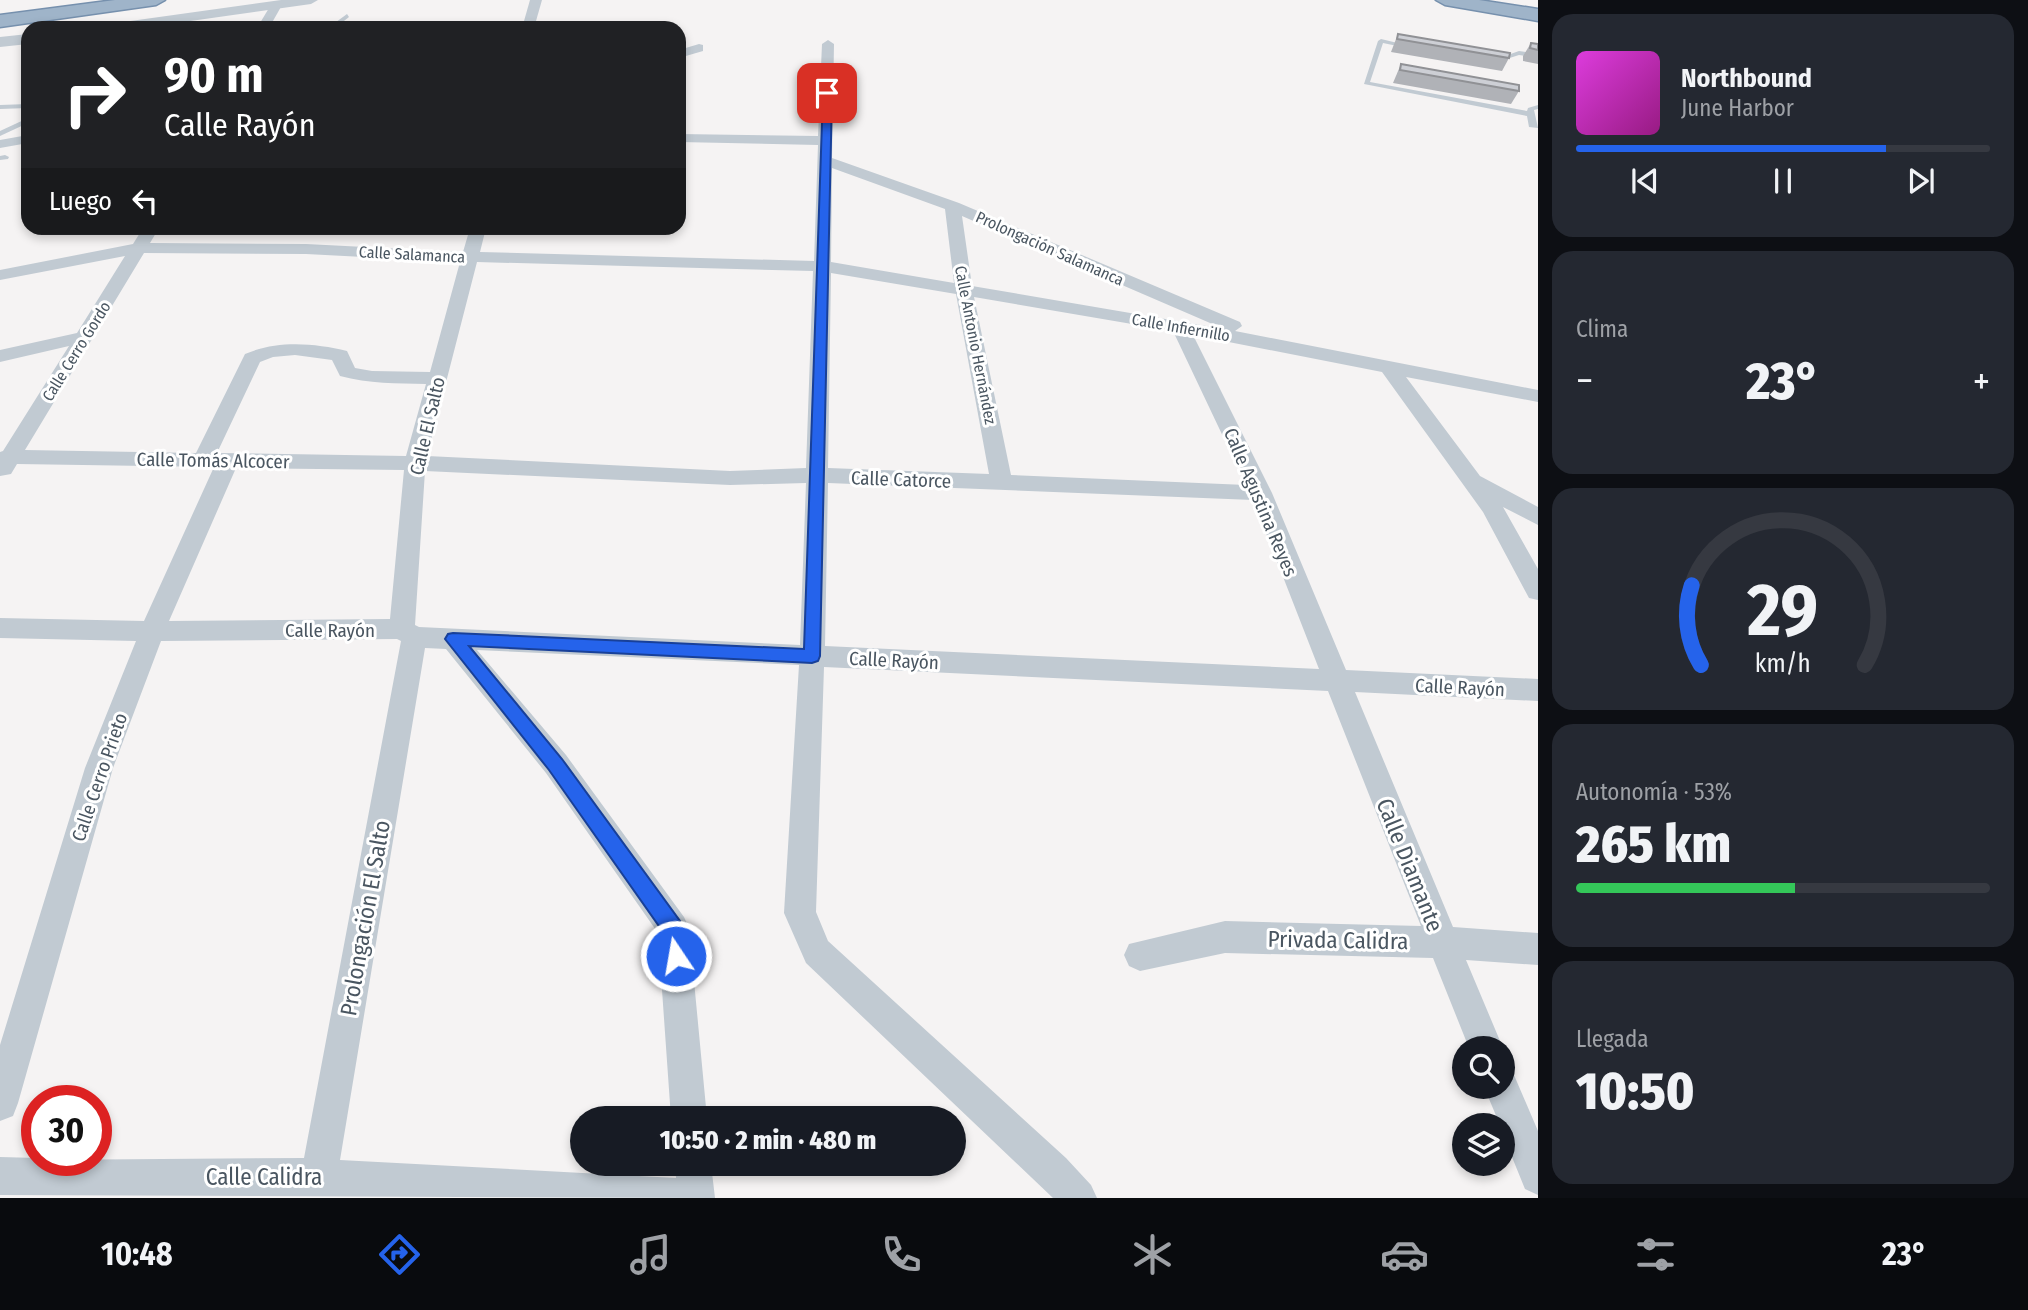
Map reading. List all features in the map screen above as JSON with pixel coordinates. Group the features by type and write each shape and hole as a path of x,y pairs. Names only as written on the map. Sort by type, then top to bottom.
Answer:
{"highway":[{"path":"0,14 102,0"},
{"path":"0,21 156,0"},
{"path":"1445,0 1538,15"},
{"path":"1522,0 1538,2"}],"street":[{"path":"160,21 311,0"},
{"path":"530,21 536,0"},
{"path":"267,21 276,5"},
{"path":"0,42 21,40"},
{"path":"828,44 812,656 800,912 817,952 1053,1171 1078,1198"},
{"path":"686,52 699,48"},
{"path":"686,139 826,150"},
{"path":"2,153 21,143"},
{"name":"Prolongación Salamanca","path":"826,150 1056,252 1273,343"},
{"name":"Calle Antonio Hernández","path":"953,206 964,290 1002,483"},
{"name":"Calle Cerro Gordo","path":"4,463 147,235"},
{"name":"Calle El Salto","path":"408,633 415,463 476,235"},
{"name":"Calle Salamanca","path":"2,274 139,248 306,249 470,257 822,267"},
{"name":"Calle Infiernillo","path":"822,267 1273,343 1538,396"},
{"name":"Calle Agustina Reyes","path":"1180,327 1261,493 1335,681"},
{"path":"0,356 84,337"},
{"name":"Calle Cerro Prieto","path":"0,1103 99,768 252,358 276,349 340,355 347,372 372,377 437,378"},
{"path":"1389,368 1492,508 1538,591"},
{"name":"Calle Tomás Alcocer","path":"4,463 216,460 415,463"},
{"name":"Calle Catorce","path":"415,463 730,478 817,475 1261,493"},
{"path":"1469,478 1538,517"},
{"name":"Calle Rayón","path":"0,628 408,633 453,639 1538,690"},
{"name":"Prolongación El Salto","path":"317,1187 408,633"},
{"path":"453,639 556,764 673,928 688,1106"},
{"name":"Calle Diamante","path":"1335,681 1481,1036"},
{"name":"Privada Calidra","path":"1140,955 1225,937 1442,942 1538,949"},
{"path":"1507,1099 1538,1176"},
{"name":"Calle Calidra","path":"0,1176 696,1198"},
{"path":"694,1176 696,1198"}],"lane":[{"path":"340,21 347,16"},
{"path":"1418,48 1381,41 1366,83 1529,114"},
{"path":"1479,59 1492,61 1519,53 1538,56"},
{"path":"0,107 21,106"},
{"path":"1538,107 1530,108 1529,114 1532,125 1538,126"},
{"path":"0,134 21,124"}],"building":[{"path":"1398,34 1510,53 1509,58 1397,39"},
{"path":"1531,43 1538,44 1538,50 1530,48"},
{"path":"1401,64 1519,85 1519,91 1400,70"}],"route":[{"path":"676,956 673,928 556,764 453,639 812,656 827,93"}]}
